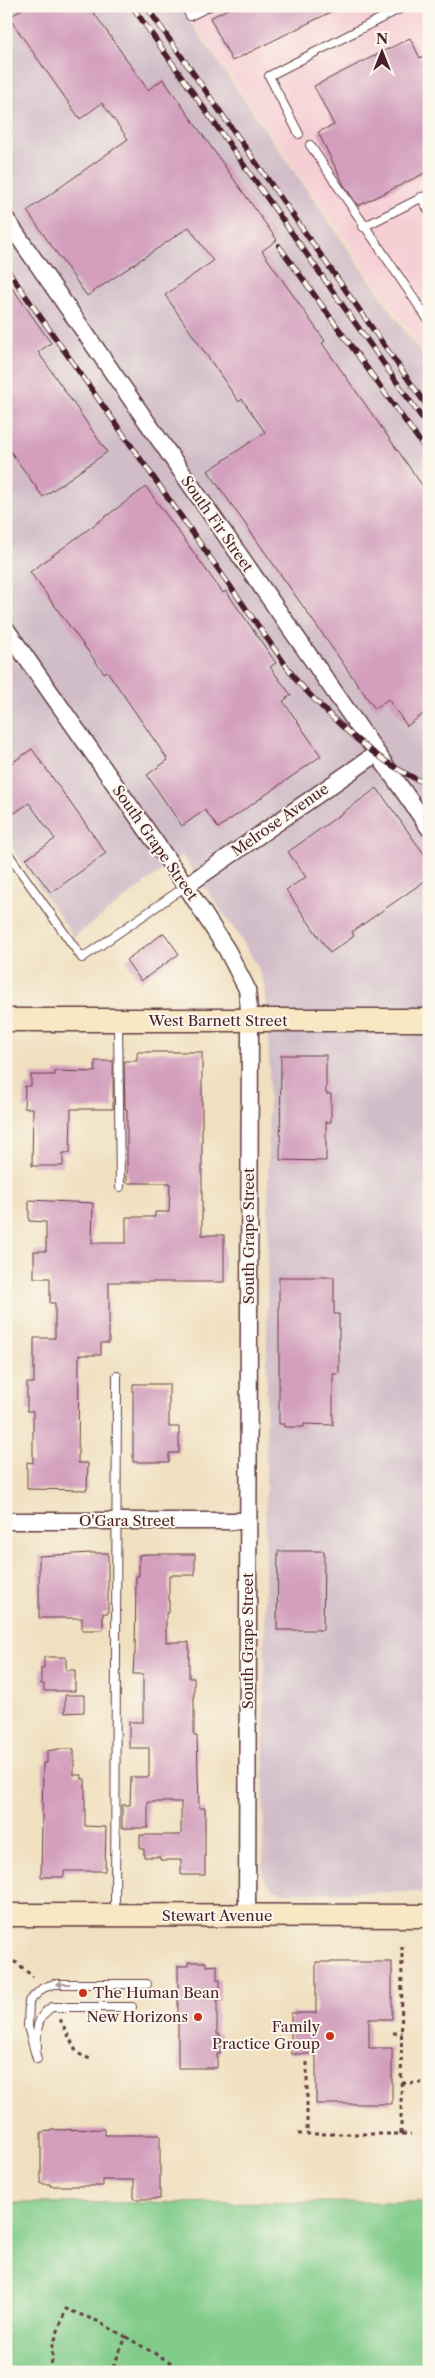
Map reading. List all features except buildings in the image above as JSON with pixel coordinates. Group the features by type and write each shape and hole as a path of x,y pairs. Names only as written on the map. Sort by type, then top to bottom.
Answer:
{"street":[{"name":"South Fir Street","path":"6,219 429,828"},
{"name":"South Grape Street","path":"6,629 186,886 238,968 247,989 250,1021 246,1916"},
{"name":"Melrose Avenue","path":"186,886 376,754"},
{"name":"West Barnett Street","path":"6,1020 429,1020"},
{"name":"O'Gara Street","path":"6,1522 248,1521"},
{"name":"Stewart Avenue","path":"6,1915 429,1916"}],"lane":[{"path":"185,6 190,16 210,6"},
{"path":"299,134 269,76 405,6"},
{"path":"310,145 363,227 429,321"},
{"path":"363,227 425,196 429,211"},
{"path":"6,851 82,958 186,886"},
{"path":"118,1021 120,1187"},
{"path":"115,1916 118,1521 117,1376"},
{"path":"132,2007 52,2007 44,2012 39,2022 37,2059 28,2027 29,2001 43,1988 54,1984 146,1984"}],"path":[{"path":"401,2134 402,1943"},
{"path":"6,1959 17,1963 33,1977"},
{"path":"60,2007 60,2021 77,2052 92,2060"},
{"path":"393,2033 402,2033"},
{"path":"307,2062 307,2134"},
{"path":"402,2083 424,2083"},
{"path":"298,2134 411,2134"},
{"path":"51,2372 53,2345 66,2309 126,2336 188,2372"},
{"path":"111,2372 126,2336"}],"shaded area":[{"path":"6,6 179,6 429,365 429,1892 285,1892 274,1889 266,1882 263,1875 269,1063 265,987 258,967 241,939 182,855 74,937 6,839"},
{"path":"181,6 429,6 429,360"}],"green space":[{"path":"429,2202 429,2372 6,2372 6,2245 9,2203"}],"railway":[{"path":"132,6 429,428"},
{"path":"146,6 429,409"},
{"path":"279,246 429,454"},
{"path":"6,268 297,681 342,726 374,753 410,776 429,785"}],"place":[{"name":"The Human Bean","path":"83,1993"},
{"name":"New Horizons","path":"198,2017"},
{"name":"Family Practice Group","path":"330,2036"}]}
